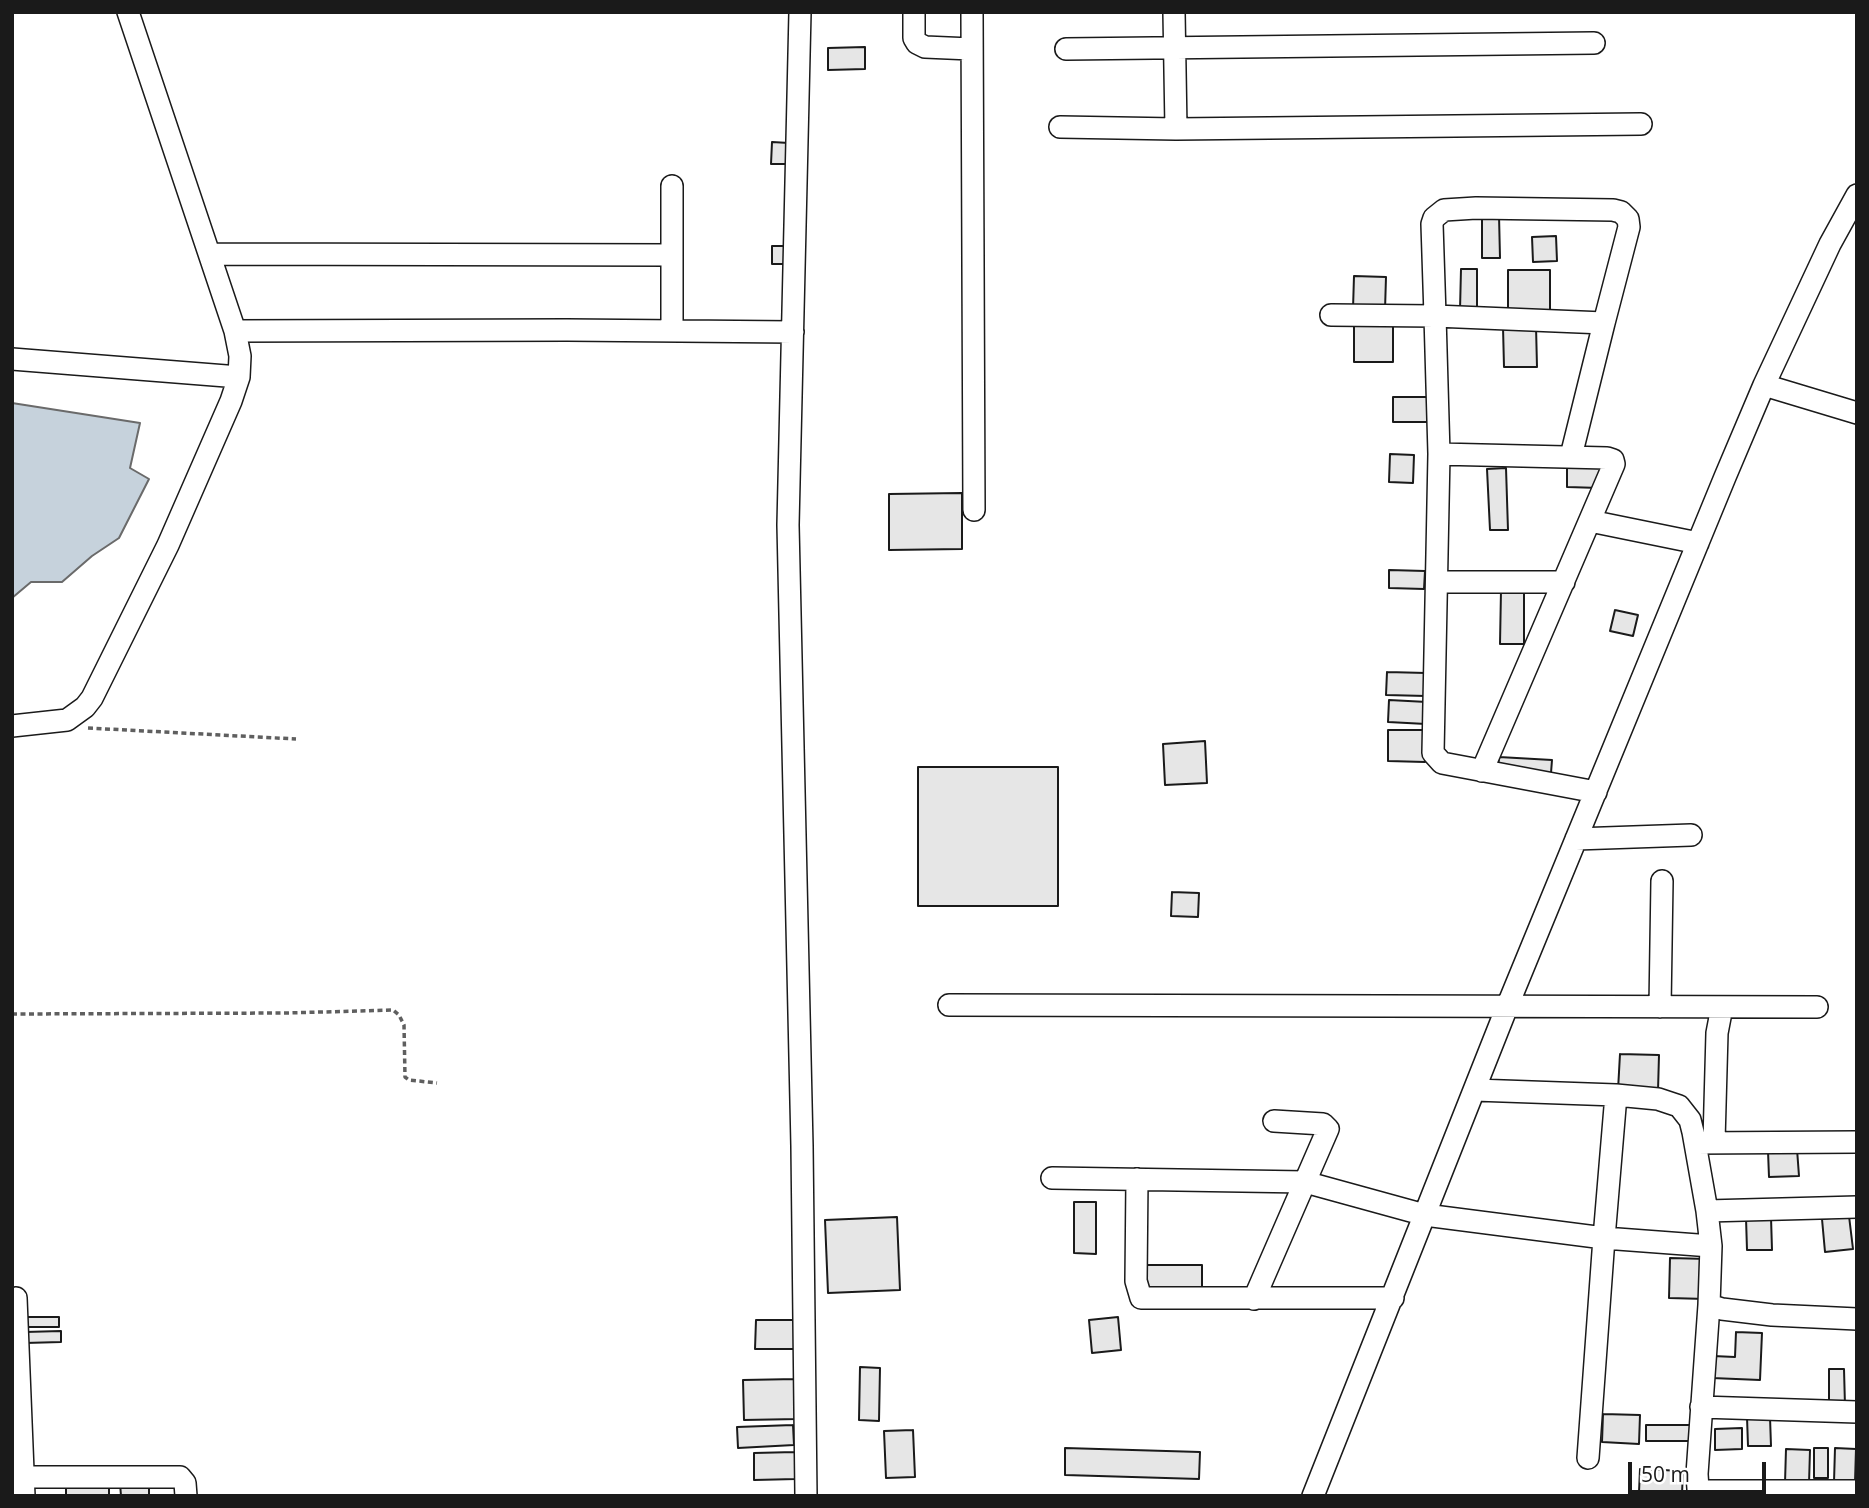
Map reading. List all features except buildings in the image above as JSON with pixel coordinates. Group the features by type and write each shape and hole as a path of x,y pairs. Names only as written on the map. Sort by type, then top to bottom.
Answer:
{"street":[{"path":"12,726 55,723 71,718 85,708 92,698 168,545 239,377 240,356 235,331 128,12"},
{"path":"800,12 788,525 802,1146 806,1496"},
{"path":"914,12 914,37 917,43 925,47 971,50"},
{"path":"972,12 974,510"},
{"path":"1174,12 1176,129"},
{"path":"1066,49 1594,43"},
{"path":"1060,127 1176,129 1641,124"},
{"path":"672,186 673,331"},
{"path":"1313,1496 1507,1007 1764,385 1830,244 1857,195"},
{"path":"1571,456 1629,227 1626,215 1613,210 1476,208 1439,212 1432,224 1439,453 1433,752 1442,763 1596,792"},
{"path":"211,254 672,255"},
{"path":"1331,315 1604,323"},
{"path":"235,331 793,332"},
{"path":"12,359 239,377"},
{"path":"1764,385 1857,413"},
{"path":"1439,453 1611,458 1614,464 1482,771"},
{"path":"1590,521 1698,543"},
{"path":"1437,582 1564,582"},
{"path":"1576,839 1692,835"},
{"path":"1660,1007 1662,881"},
{"path":"949,1005 1817,1007"},
{"path":"1722,1007 1704,1142 1710,1245 1709,1305 1697,1486 1699,1491 1857,1491"},
{"path":"1475,1090 1658,1099 1679,1106 1704,1142"},
{"path":"1588,1458 1616,1095"},
{"path":"1254,1299 1327,1127 1320,1124 1274,1121"},
{"path":"1704,1142 1857,1142"},
{"path":"1052,1178 1305,1182 1425,1215 1604,1238 1710,1245"},
{"path":"1137,1179 1136,1281 1141,1298 1393,1298"},
{"path":"1707,1211 1857,1207"},
{"path":"16,1298 20,1483 114,1486 180,1477 185,1483 186,1496"},
{"path":"1709,1305 1772,1315 1857,1319"},
{"path":"1701,1407 1857,1412"}],"path":[{"path":"71,718 92,729 296,738"},
{"path":"12,1014 393,1010 404,1025 405,1077 409,1080 438,1083"}],"shaded area":[{"path":"12,403 140,423 130,468 149,479 119,538 92,556 62,582 31,582 12,598"}]}
